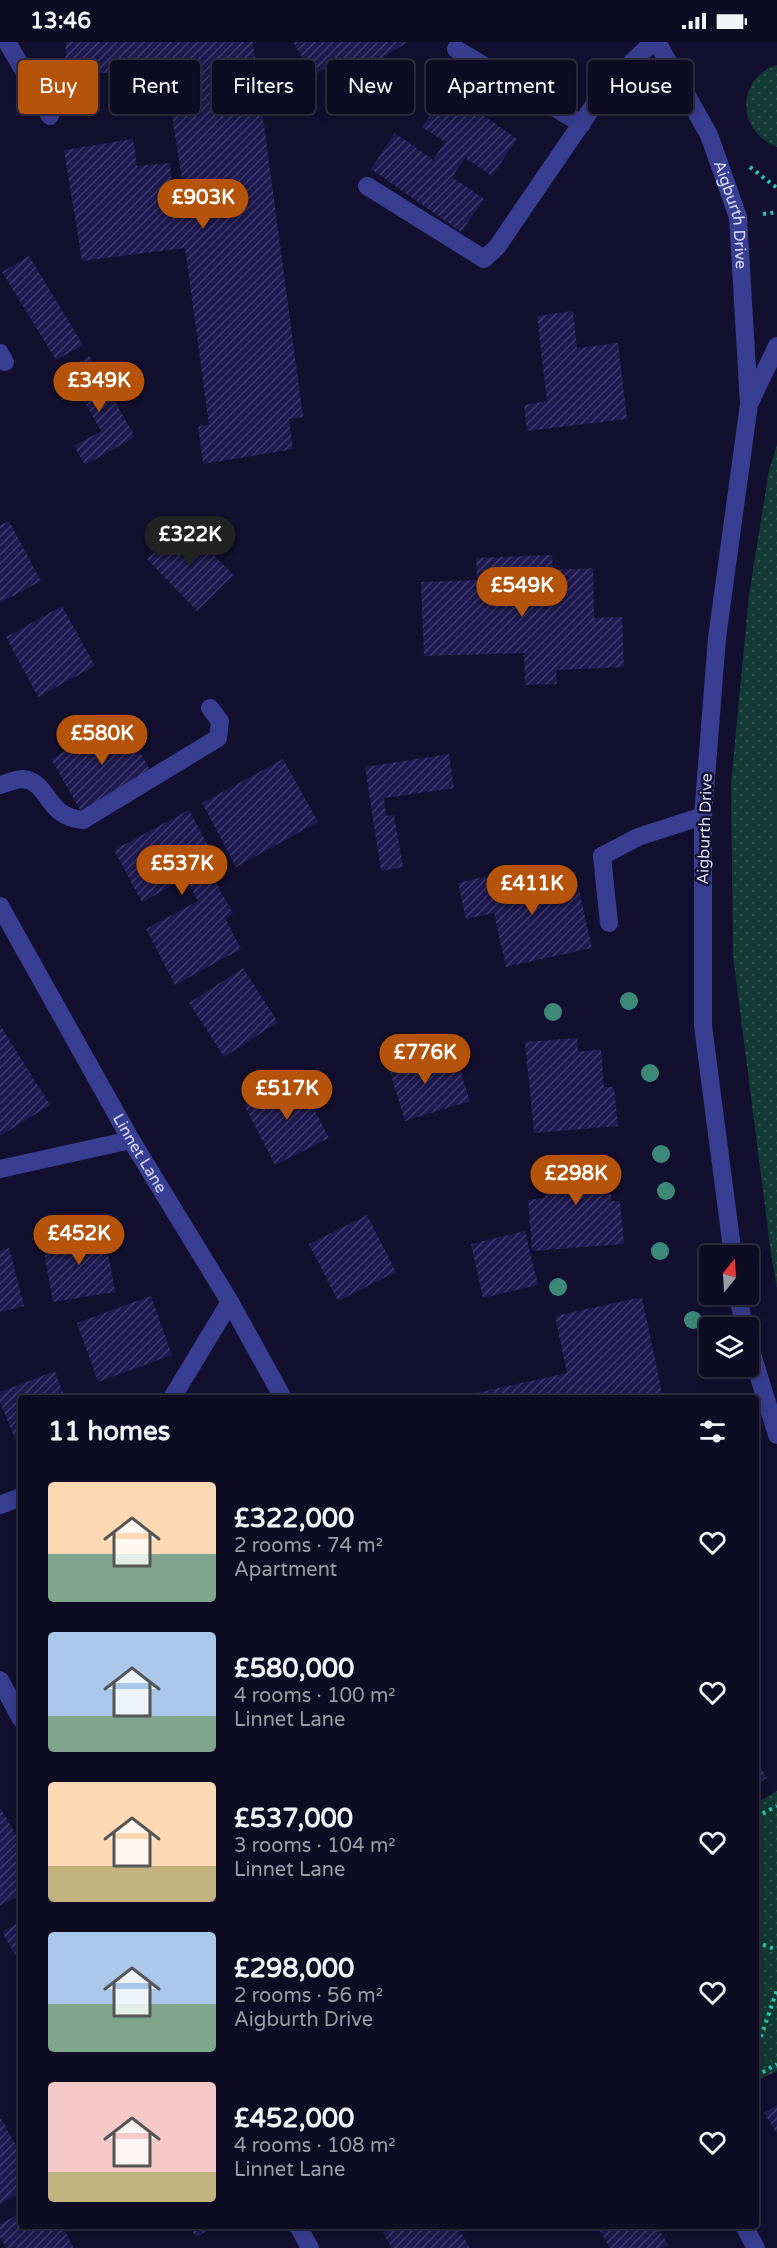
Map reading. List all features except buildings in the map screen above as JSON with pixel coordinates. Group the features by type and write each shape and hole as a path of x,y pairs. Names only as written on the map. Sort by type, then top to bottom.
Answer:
{"street":[{"path":"7,42 50,116"},
{"path":"367,186 484,259 497,247 607,86 655,42"},
{"name":"Aigburth Drive","path":"655,42 709,135 738,217 749,404 717,638 703,816 704,1026 732,1245"},
{"path":"456,49 582,124"},
{"name":"Aigburth Drive","path":"749,404 777,346"},
{"path":"0,785 22,779 33,783 45,793 59,813 70,819 83,820 218,738 220,721 210,708"},
{"path":"609,923 602,856 638,837 703,816"},
{"name":"Linnet Lane","path":"0,906 132,1140 230,1302 281,1395"},
{"path":"0,1168 132,1140"},
{"path":"174,1395 230,1302"},
{"path":"759,1377 777,1435"},
{"path":"0,1505 18,1498"},
{"path":"0,1680 18,1713"},
{"path":"300,2229 310,2248"},
{"path":"746,2229 756,2248"}],"path":[{"path":"759,1815 777,1806"},
{"path":"759,1943 777,1950"},
{"path":"759,2042 777,1990"},
{"path":"759,2074 777,2064"}],"green space":[{"path":"777,65 777,147 764,140 754,130 748,118 746,105 748,93 754,81 763,72"},
{"path":"777,445 777,1288 733,956 731,784 749,595 769,470"},
{"path":"777,750 777,898 775,840"},
{"path":"777,1791 777,2071 759,2080 759,1801"}]}
